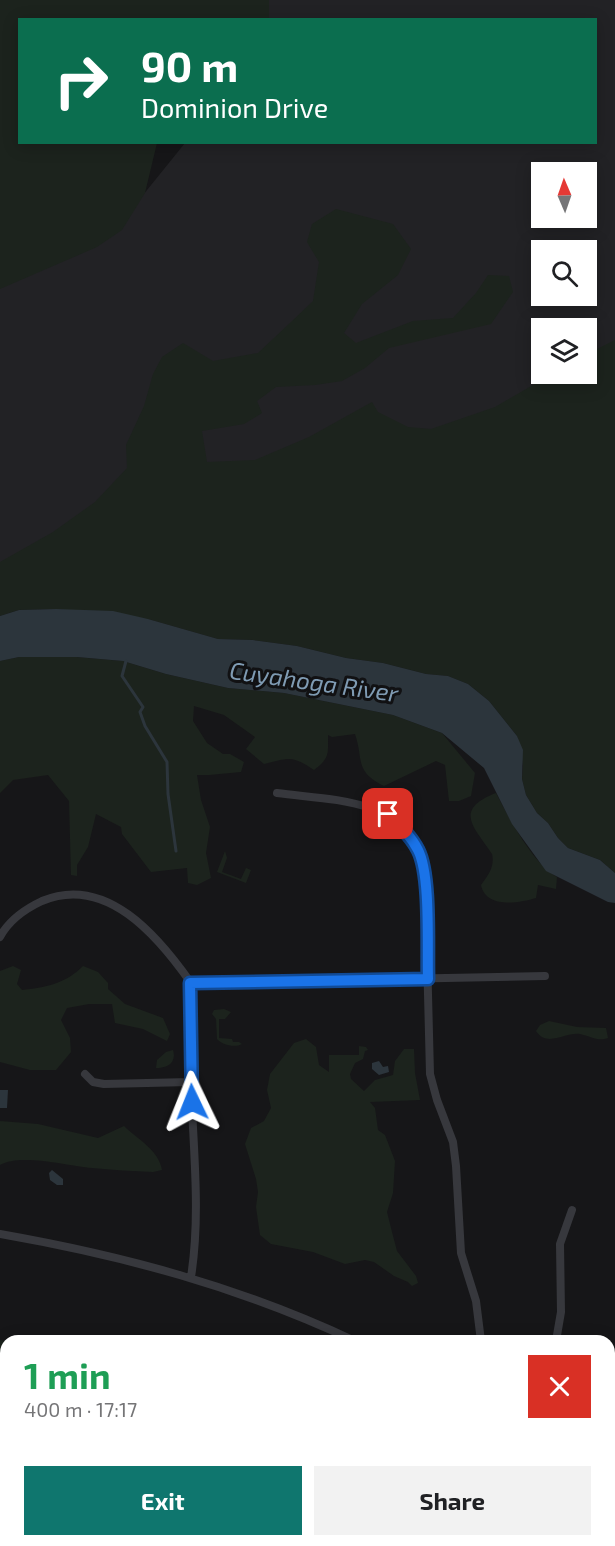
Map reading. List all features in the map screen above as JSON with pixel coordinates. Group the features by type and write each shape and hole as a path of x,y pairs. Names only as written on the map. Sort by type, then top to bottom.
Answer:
{"street":[{"path":"277,793 362,804 388,814 405,830 419,851 425,874 430,1074 453,1142 461,1253 476,1301 480,1335"},
{"path":"0,937 16,917 40,902 67,895 90,896 115,905 139,922 176,962 190,983 190,1082 196,1210 195,1253 191,1277"},
{"path":"190,983 545,976"},
{"path":"85,1074 93,1082 104,1084 190,1082"},
{"path":"557,1335 561,1311 560,1244 572,1210"},
{"path":"0,1234 103,1253 191,1277 290,1312 342,1335"}],"shaded area":[{"path":"0,0 269,0 269,18 18,18 18,144 157,144 145,193 122,230 97,247 0,289"},
{"path":"269,0 615,0 615,362 597,373 597,318 531,318 531,384 579,384 468,452 0,598 0,271 118,226 184,144 597,144 597,18 269,18"},
{"path":"336,209 393,224 411,249 398,275 362,304 344,333 356,343 413,321 453,318 476,293 488,275 509,276 513,292 491,324 389,348 365,368 342,381 276,387 257,401 262,413 244,424 202,431 207,462 255,460 309,437 372,402 378,412 408,427 431,429 495,407 535,384 597,384 597,349 615,340 615,873 600,860 568,848 537,813 526,795 517,736 489,701 468,684 448,676 426,674 297,646 253,640 218,639 148,619 56,609 19,610 0,616 0,562 53,532 95,502 127,468 126,445 144,406 153,374 162,357 183,343 213,361 258,353 313,301 319,262 307,242 312,224"},
{"path":"19,657 77,657 123,661 166,674 228,688 284,693 393,715 442,733 475,773 471,796 459,801 449,801 445,765 436,761 384,786 364,770 355,734 332,737 328,735 327,755 314,770 290,759 264,764 246,749 255,737 224,715 194,706 193,721 207,743 223,754 230,754 244,762 241,772 197,775 201,800 210,827 206,853 211,878 197,885 188,883 187,868 151,872 122,834 121,827 96,814 88,847 77,865 77,876 71,875 69,801 48,775 13,780 0,793 0,661"},
{"path":"496,793 531,851 548,871 557,877 556,889 538,885 536,898 512,902 496,901 484,893 481,885 492,867 493,859 474,828 471,813 474,806 482,799"},
{"path":"225,851 227,858 222,872 241,879 246,868 251,870 246,883 217,872"},
{"path":"13,966 21,970 17,984 22,990 55,984 70,977 83,966 98,972 108,983 108,989 125,1004 163,1018 170,1034 167,1041 143,1029 115,1023 112,1004 89,1004 67,1008 61,1020 70,1038 71,1052 56,1070 30,1070 0,1062 0,971"},
{"path":"224,1009 231,1012 225,1019 219,1019 219,1038 232,1039 233,1042 242,1044 229,1045 217,1039 216,1019 212,1014 214,1010"},
{"path":"549,1021 577,1027 606,1028 608,1038 597,1039 580,1034 551,1039 540,1036 536,1031 540,1025"},
{"path":"306,1039 316,1047 319,1065 329,1072 329,1055 359,1055 359,1046 366,1047 368,1050 365,1051 363,1059 355,1063 350,1074 351,1079 364,1091 375,1080 393,1075 395,1061 404,1049 414,1049 415,1073 420,1100 370,1102 375,1108 378,1130 385,1135 395,1161 393,1193 387,1212 397,1251 416,1276 418,1283 412,1286 374,1262 365,1260 345,1264 313,1252 271,1244 260,1235 256,1207 258,1192 256,1179 245,1144 251,1128 264,1121 271,1108 267,1090 270,1074 294,1043"},
{"path":"173,1050 174,1058 170,1064 156,1068 157,1060 166,1052"},
{"path":"0,1121 38,1124 98,1138 124,1126 147,1145 157,1157 162,1170 153,1172 92,1168 32,1160 20,1160 0,1165"}],"water":[{"name":"Cuyahoga River","path":"19,610 113,611 218,639 253,640 297,646 426,674 448,676 468,684 489,701 517,736 523,750 522,779 526,795 537,813 568,848 600,860 615,873 615,903 608,902 546,871 512,824 484,768 442,733 393,715 284,693 228,688 166,674 123,661 77,657 19,657 0,661 0,616"},
{"path":"379,1061 383,1067 388,1066 389,1072 379,1075 372,1069 372,1063"},
{"path":"0,1090 8,1090 7,1108 0,1108"},
{"path":"52,1170 63,1179 63,1185 57,1185 50,1180 49,1173"}],"waterway":[{"path":"126,661 122,676 143,707 140,712 145,726 167,762 168,794 176,851"}],"route":[{"path":"192,1102 190,983 428,979 425,874 419,851 405,830 388,814"}]}
